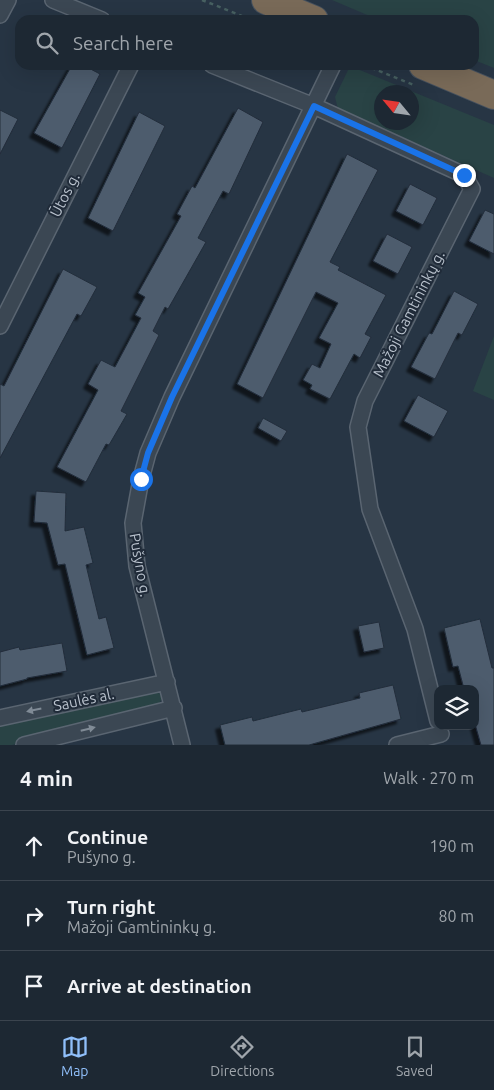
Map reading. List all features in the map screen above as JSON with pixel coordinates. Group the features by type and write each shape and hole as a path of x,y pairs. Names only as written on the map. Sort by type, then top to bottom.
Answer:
{"highway":[{"path":"266,0 302,15"},
{"path":"435,70 494,95"}],"street":[{"path":"0,15 8,0"},
{"path":"53,0 90,15"},
{"name":"Ūtos g.","path":"0,326 128,70"},
{"name":"Mažoji Gamtininkų g.","path":"224,70 314,106 464,175 472,189 365,401 358,427 370,509 415,629 440,731"},
{"name":"Pušyno g.","path":"182,745 135,552 134,523 141,479 148,453 172,397 331,70"},
{"name":"Saulės al.","path":"0,718 167,682"},
{"name":"Saulės al.","path":"24,745 174,708"},
{"path":"396,745 440,731"}],"path":[{"path":"202,0 240,15"}],"green space":[{"path":"332,0 494,0 494,68 479,62 479,15 367,15"},
{"path":"348,70 360,70 396,85 374,85 374,125 338,109 335,97"},
{"path":"419,94 494,125 494,178 385,130 419,130"},
{"path":"494,336 494,400 473,391"},
{"path":"153,690 162,695 162,699 156,707 12,745 0,745 0,725"}],"building":[{"path":"69,70 92,70 100,74 62,148 34,133"},
{"path":"238,108 263,122 229,194 223,191 198,238 206,242 168,309 165,307 153,331 159,335 121,411 127,414 109,445 106,444 86,482 57,467 98,390 88,384 101,360 115,367 141,318 135,315 145,297 138,293 181,216 177,214 192,186 195,188"},
{"path":"0,110 18,119 0,154"},
{"path":"139,112 165,126 113,231 88,218"},
{"path":"347,154 378,170 330,262 340,267 338,270 386,295 365,334 371,337 360,358 354,354 330,399 310,389 312,385 303,380 312,364 320,368 331,344 319,338 338,303 316,292 263,398 237,384"},
{"path":"410,184 437,198 423,225 396,211"},
{"path":"485,210 494,214 494,254 469,241"},
{"path":"387,234 412,247 398,274 373,261"},
{"path":"63,269 97,287 81,316 77,314 0,458 0,384 4,386"},
{"path":"454,291 478,304 462,335 458,333 435,379 411,367 429,333 432,334"},
{"path":"418,395 448,411 434,437 404,421"},
{"path":"263,418 287,431 281,441 258,428"},
{"path":"36,491 66,493 65,531 84,527 93,563 86,565 99,619 106,617 114,648 87,655 65,564 58,565 47,523 34,522"},
{"path":"480,619 492,668 494,668 494,745 481,745 477,730 479,730 479,685 463,685 458,666 453,667 444,628"},
{"path":"379,622 384,648 364,652 358,626"},
{"path":"62,643 67,671 27,678 0,686 0,652 19,647 20,650"},
{"path":"393,685 401,719 309,745 225,745 220,725 252,717 253,721 301,709 302,712 360,698 359,693"}],"route":[{"path":"141,479 148,453 172,397 314,106 464,175"}]}
